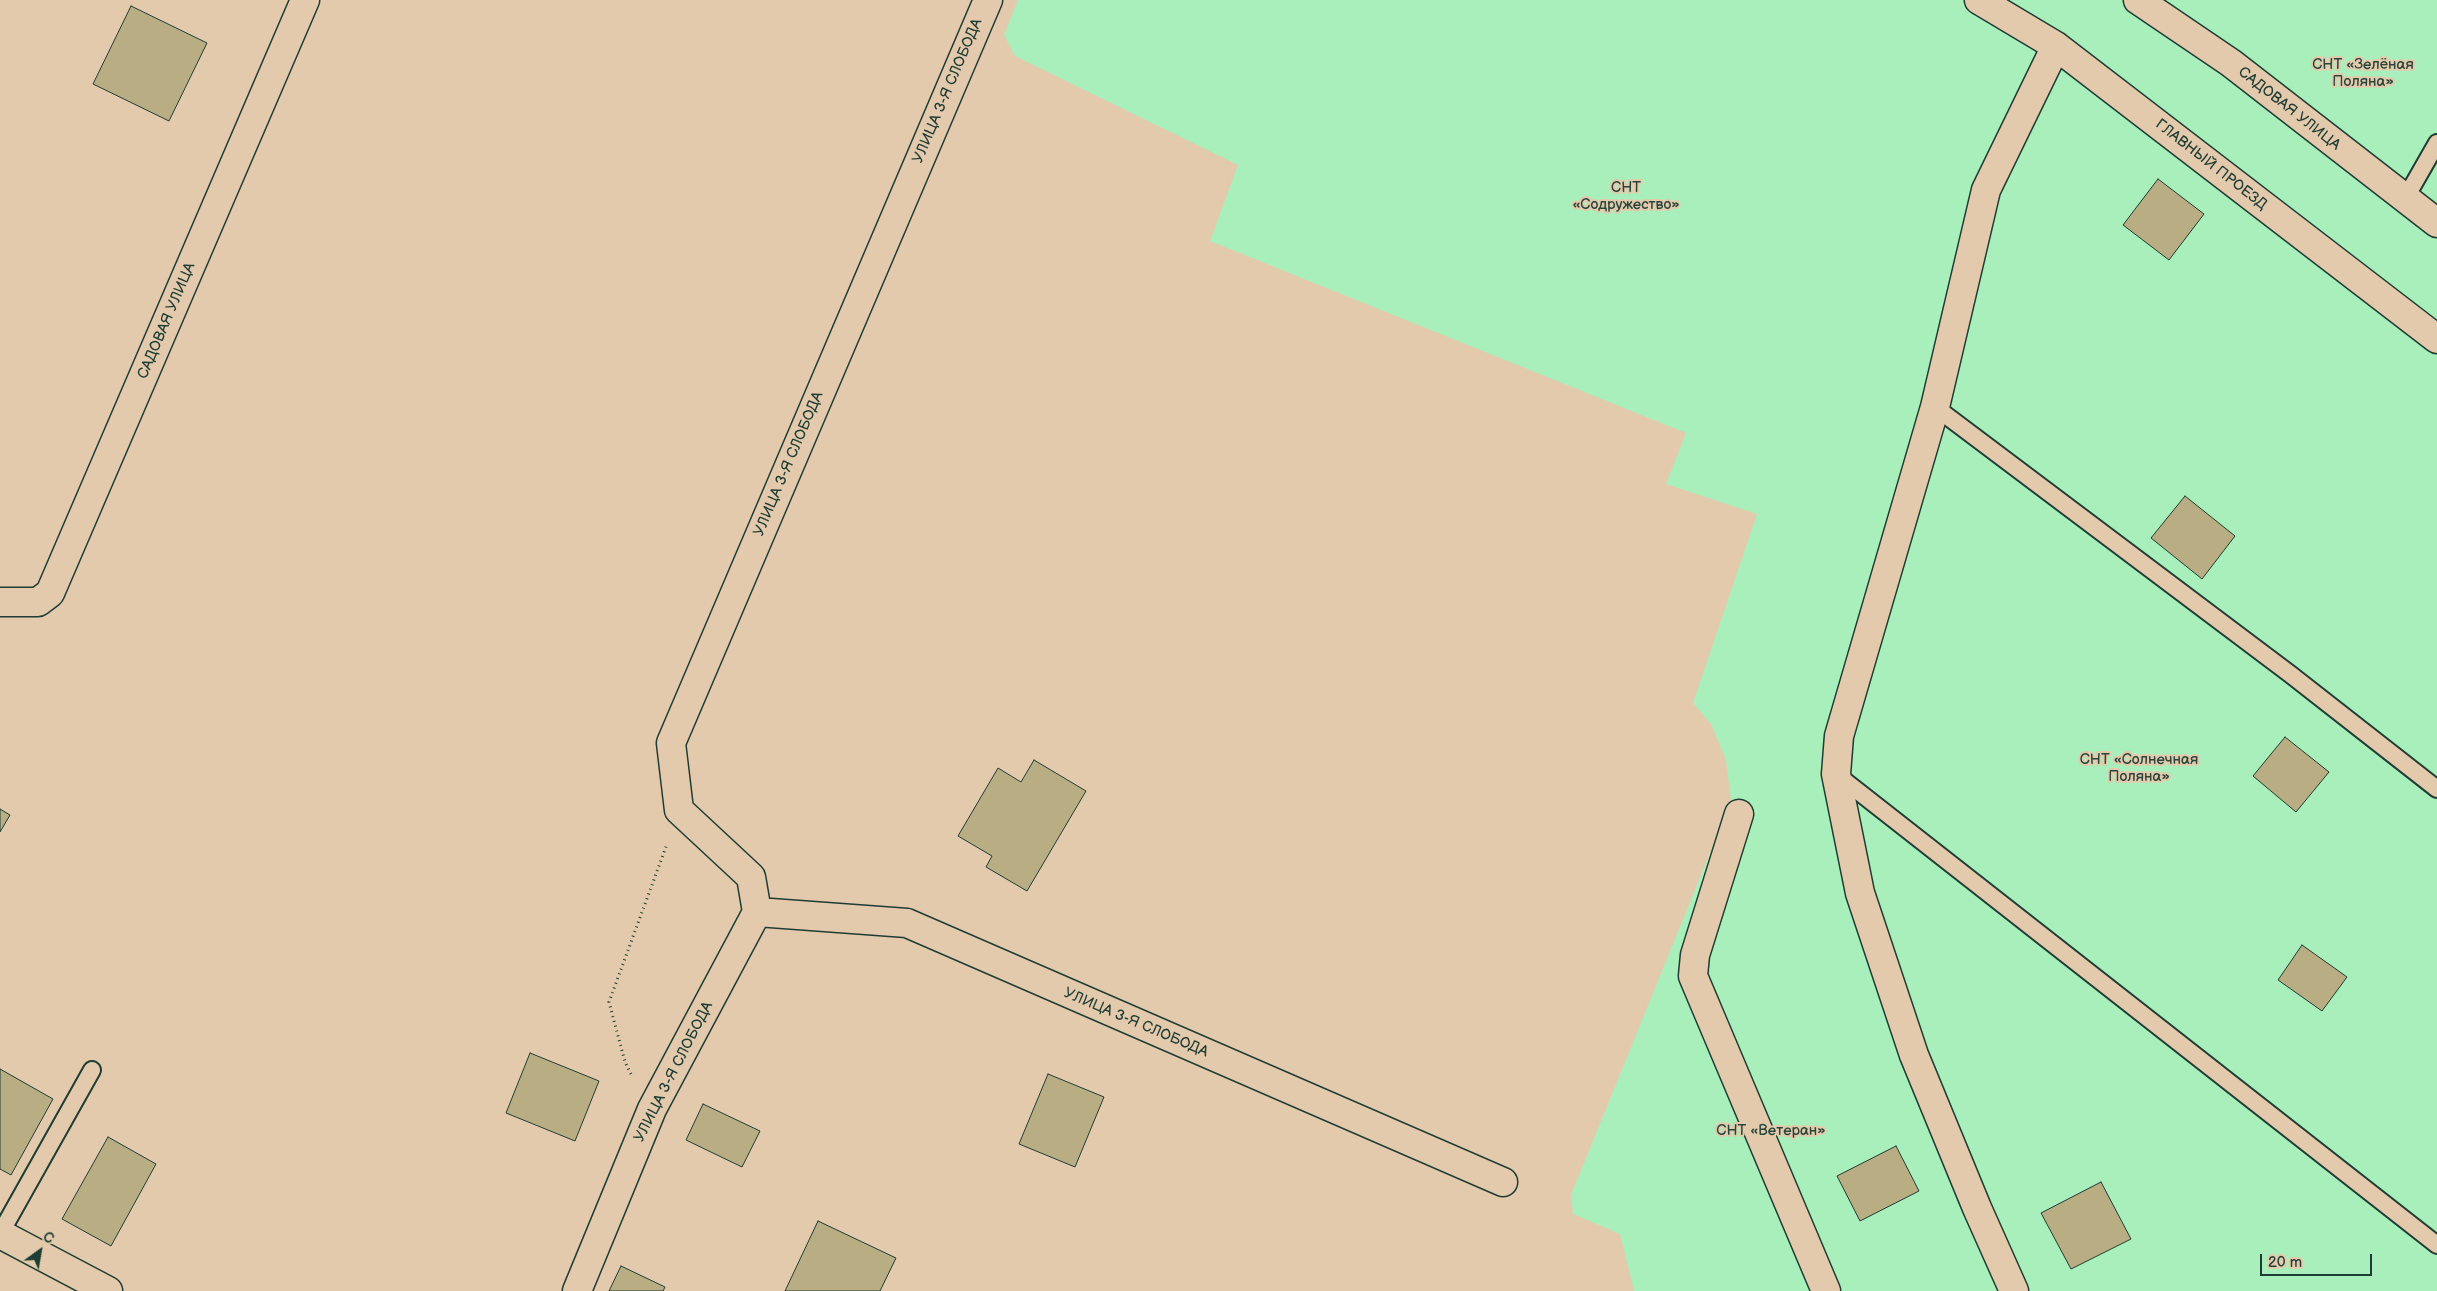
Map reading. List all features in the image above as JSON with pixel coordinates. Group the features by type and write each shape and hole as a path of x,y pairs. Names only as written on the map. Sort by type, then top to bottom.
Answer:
{"street":[{"name":"САДОВАЯ УЛИЦА","path":"0,602 38,602 50,593 305,0"},
{"name":"УЛИЦА 3-Я СЛОБОДА","path":"679,810 671,742 988,0"},
{"name":"ГЛАВНЫЙ ПРОЕЗД","path":"1979,0 2056,46 2437,338"},
{"name":"САДОВАЯ УЛИЦА","path":"2138,0 2231,63 2437,223"},
{"path":"2014,1291 1977,1208 1914,1055 1860,893 1836,774 1839,736 1935,407 1986,190 2056,46"},
{"path":"679,810 751,877 757,912"},
{"path":"1739,814 1695,955 1693,976 1826,1291"},
{"name":"УЛИЦА 3-Я СЛОБОДА","path":"577,1291 652,1109 757,912 907,923 1503,1182"},
{"path":"0,1234 108,1291"}],"lane":[{"path":"2405,199 2437,143"},
{"path":"1935,407 2290,674 2437,789"},
{"path":"1836,774 2437,1246"},
{"path":"0,1234 92,1070"}],"path":[{"path":"652,1109 625,1062 609,1002 679,810"}],"green space":[{"path":"1018,0 2437,0 2437,1291 1634,1291 1620,1234 1573,1214 1571,1195 1731,801 1726,760 1711,724 1693,703 1757,514 1666,484 1686,433 1210,241 1238,165 1015,56 1004,35"}],"building":[{"path":"131,6 207,43 169,121 93,84"},
{"path":"2158,179 2204,214 2169,260 2123,225"},
{"path":"2185,496 2235,536 2202,579 2151,538"},
{"path":"2285,737 2329,772 2296,812 2253,776"},
{"path":"1034,760 1086,791 1027,891 986,867 992,856 958,836 998,768 1021,782"},
{"path":"0,809 10,815 0,832"},
{"path":"2302,945 2347,977 2322,1011 2278,980"},
{"path":"530,1053 599,1081 575,1141 506,1113"},
{"path":"0,1069 53,1099 11,1175 0,1169"},
{"path":"1048,1074 1104,1097 1075,1167 1019,1144"},
{"path":"703,1104 760,1131 742,1167 686,1140"},
{"path":"108,1137 156,1164 111,1246 62,1219"},
{"path":"1896,1146 1919,1191 1860,1221 1837,1176"},
{"path":"2101,1182 2131,1239 2071,1269 2041,1213"},
{"path":"818,1221 896,1258 880,1291 785,1291"},
{"path":"621,1266 665,1287 663,1291 609,1291"}],"park label":[{"name":"СНТ «Зелёная Поляна»","path":"2363,74"},
{"name":"СНТ «Содружество»","path":"1626,196"},
{"name":"СНТ «Солнечная Поляна»","path":"2139,768"},
{"name":"СНТ «Ветеран»","path":"1771,1131"}]}
